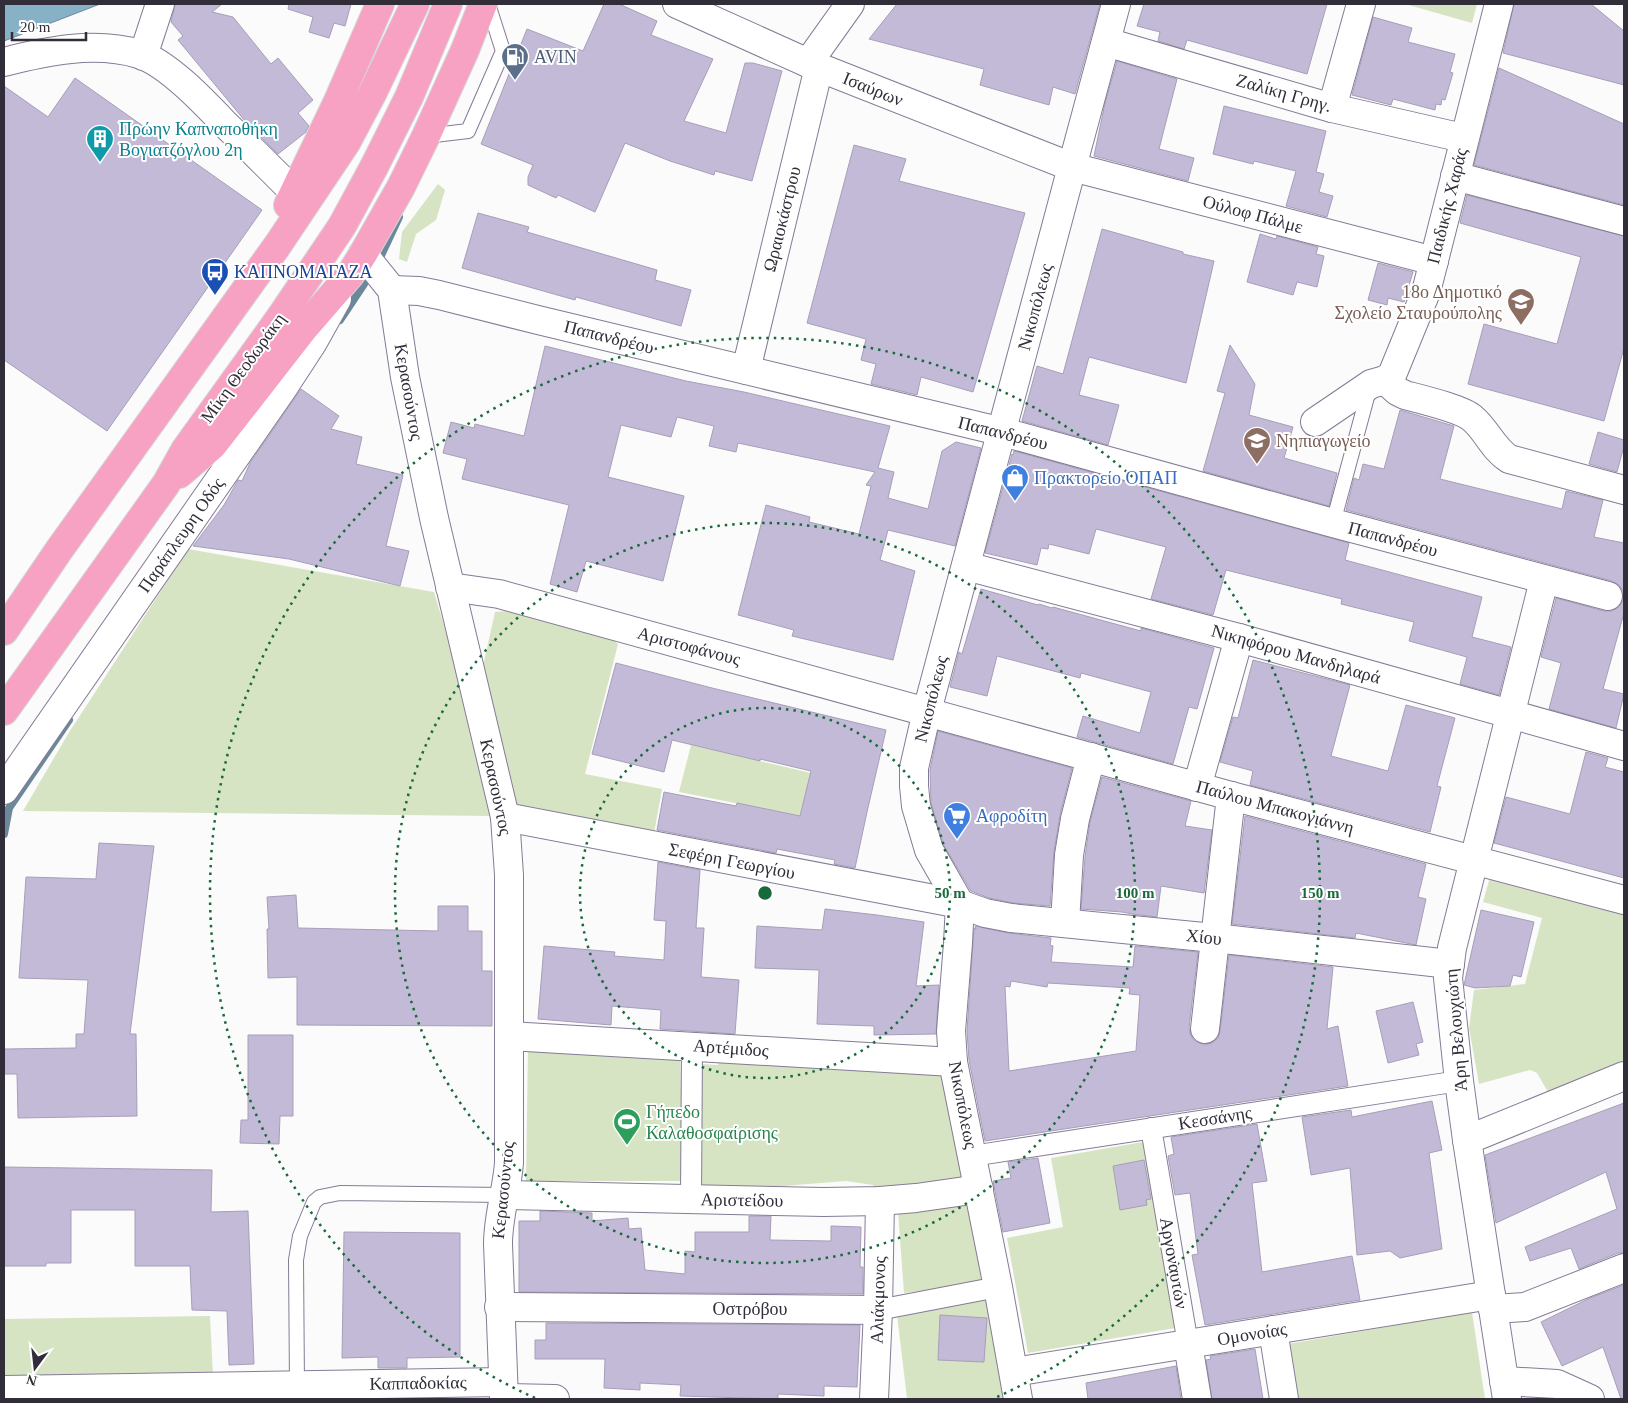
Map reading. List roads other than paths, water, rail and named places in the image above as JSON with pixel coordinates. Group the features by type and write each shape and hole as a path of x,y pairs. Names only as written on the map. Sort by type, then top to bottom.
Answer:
{"highway":[{"path":"254,277 338,101 380,4"},
{"path":"4,631 59,550 306,203 354,130 415,4"},
{"name":"Μίκη Θεοδωράκη","path":"4,711 166,484 185,450 287,308 342,226 409,97 448,4"},
{"path":"166,484 213,446 356,264 400,187 426,136 465,50 483,4"}],"street":[{"path":"143,56 160,4"},
{"name":"Ισαύρων","path":"677,4 813,65 1072,168"},
{"name":"Ωραιοκάστρου","path":"746,370 813,65 850,4"},
{"name":"Νικοπόλεως","path":"1018,1399 998,1287 953,1062 951,1031 960,904 929,850 916,806 914,768 927,712 1116,4"},
{"path":"1332,108 1361,4"},
{"name":"Παιδικής Χαράς","path":"1315,422 1392,375 1426,292 1499,4"},
{"name":"Ζαλίκη Γρηγ.","path":"1106,42 1332,108 1464,138"},
{"path":"4,62 33,55 98,48 123,50 143,56 158,64 195,94 294,192"},
{"name":"Ούλοφ Πάλμε","path":"1072,168 1434,261"},
{"path":"1456,176 1624,221"},
{"path":"356,264 392,290"},
{"name":"Παράπλευρη Οδός","path":"4,790 281,391 313,342 356,264"},
{"name":"Παπανδρέου","path":"392,290 419,291 439,295 1002,432 1608,596"},
{"name":"Κερασούντος","path":"392,290 410,408 505,818 509,875 509,1163 498,1230 499,1307 504,1393"},
{"path":"1378,382 1405,395 1468,414 1499,451 1509,459 1624,488"},
{"name":"Νικηφόρου Μανδηλαρά","path":"966,566 1239,638 1624,746"},
{"name":"Άρη Βελουχιώτη","path":"1505,1390 1467,1140 1448,978 1461,912 1544,580"},
{"name":"Αριστοφάνoυς","path":"450,587 499,594 927,712"},
{"path":"1197,786 1239,638"},
{"name":"Παύλου Μπακογιάννη","path":"927,712 1230,796 1624,900"},
{"path":"1065,923 1070,846 1074,819 1091,757"},
{"path":"1205,1029 1230,796"},
{"name":"Σεφέρη Γεωργίου","path":"505,818 960,904"},
{"name":"Χίου","path":"960,904 985,913 1011,918 1450,964"},
{"name":"Αρτέμιδος","path":"509,1036 953,1062"},
{"path":"691,1199 692,1046"},
{"path":"1467,1140 1624,1076"},
{"name":"Κεσσάνης","path":"972,1156 1459,1081"},
{"name":"Αργοναυτών","path":"1151,1128 1197,1399"},
{"name":"Αριστείδου","path":"504,1195 824,1202 916,1198 978,1189"},
{"name":"Αλιάκμονος","path":"874,1399 880,1201"},
{"name":"Ομονοίας","path":"1014,1372 1273,1330 1492,1302 1525,1307 1624,1268"},
{"name":"Οστρόβου","path":"499,1307 878,1310 998,1287"},
{"path":"1273,1330 1284,1399"},
{"path":"1505,1390 1557,1384 1590,1399"},
{"name":"Καππαδοκίας","path":"4,1390 212,1393 297,1385 504,1393 555,1399"}],"lane":[{"path":"426,136 468,131 503,51 488,4"},
{"path":"1333,523 1378,382"},
{"path":"297,1385 296,1260 300,1236 314,1202 320,1197 340,1193 504,1195"}],"water":[{"path":"4,4 100,4 4,41"}],"waterway":[{"path":"377,264 399,217"},
{"path":"340,320 364,284"},
{"path":"4,834 9,808 69,720"}],"place":[{"name":"AVIN","path":"515,81"},
{"name":"Πρώην Καπναποθήκη Βογιατζόγλου 2η","path":"100,163"},
{"name":"ΚΑΠΝΟΜΑΓΑΖΑ","path":"215,296"},
{"name":"18ο Δημοτικό Σχολείο Σταυρούπολης","path":"1521,326"},
{"name":"Νηπιαγωγείο","path":"1257,465"},
{"name":"Πρακτορείο ΟΠΑΠ","path":"1015,502"},
{"name":"Αφροδίτη","path":"957,840"},
{"name":"Γήπεδο Καλαθοσφαίρισης","path":"627,1146"}]}
